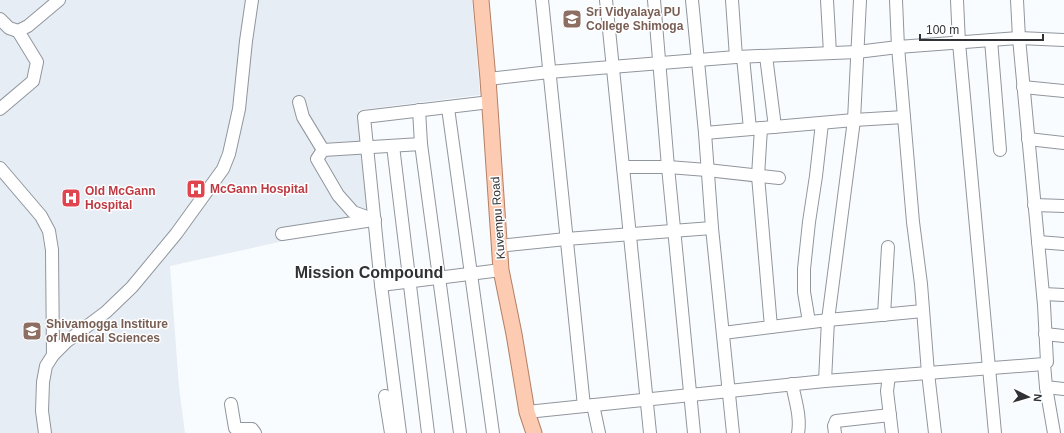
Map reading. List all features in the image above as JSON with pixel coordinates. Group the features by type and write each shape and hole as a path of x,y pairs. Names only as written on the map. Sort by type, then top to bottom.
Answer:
{"main road":[{"name":"Kuvempu Road","path":"481,0 490,102 501,270 514,334 527,412 534,433"}],"street":[{"path":"18,31 28,26 59,0"},
{"path":"45,433 42,411 43,382 46,366 53,355 66,342 106,312 132,287 176,234 223,169 229,154 239,109 252,0"},
{"path":"542,0 566,239 588,406 599,433"},
{"path":"606,0 650,433"},
{"path":"654,0 668,167 694,433"},
{"path":"692,0 705,133 712,228 734,433"},
{"path":"732,0 740,57 756,129 758,176 771,327"},
{"path":"827,0 830,53"},
{"path":"825,381 828,320 854,120 860,0"},
{"path":"896,0 898,47 913,222 921,284 928,373 935,433"},
{"path":"957,0 959,43 995,433"},
{"path":"1017,0 1023,87 1043,294 1047,362 1044,364 1046,387 1054,433"},
{"path":"0,19 9,28 18,31 36,62 33,81 0,109"},
{"path":"488,79 549,72 697,60 857,52 898,47 1019,38 1064,40"},
{"path":"991,40 1000,150"},
{"path":"766,56 775,127"},
{"path":"1023,87 1064,91"},
{"path":"299,102 303,117 323,150"},
{"path":"400,433 381,285 364,117 490,102"},
{"path":"448,108 493,433"},
{"path":"419,110 421,144 460,433"},
{"path":"705,133 904,117"},
{"path":"809,322 804,292 804,269 822,123"},
{"path":"1028,139 1064,142"},
{"path":"323,150 421,144"},
{"path":"393,146 428,433"},
{"path":"323,150 317,159 338,195 353,212 374,220"},
{"path":"623,167 668,167 780,178"},
{"path":"0,168 41,216 49,231 52,250 53,355"},
{"path":"1034,205 1064,206"},
{"path":"282,234 374,220"},
{"path":"499,246 566,239 712,228"},
{"path":"1038,242 1064,244"},
{"path":"884,315 888,247"},
{"path":"381,285 471,275 501,270"},
{"path":"1043,294 1064,295"},
{"path":"723,333 809,322 923,311"},
{"path":"1045,334 1064,336"},
{"path":"527,412 792,384 1044,364"},
{"path":"889,376 888,391 892,433"},
{"path":"792,384 798,414 798,433"},
{"path":"1046,387 1064,389"},
{"path":"385,396 391,433"},
{"path":"231,404 235,428 252,429 255,433"},
{"path":"835,433 834,426 836,421 890,415"}],"shaded area":[{"name":"McGann Hospital","path":"0,0 472,0 480,95 359,110 371,222 170,266 179,387 185,433 0,433"}],"place":[{"name":"Sri Vidyalaya PU College Shimoga","path":"572,19"},
{"name":"McGann Hospital","path":"196,189"},
{"name":"Old McGann Hospital","path":"71,198"},
{"name":"Shivamogga Institure of Medical Sciences","path":"32,331"}],"district":[{"name":"Mission Compound","path":"369,272"}]}
